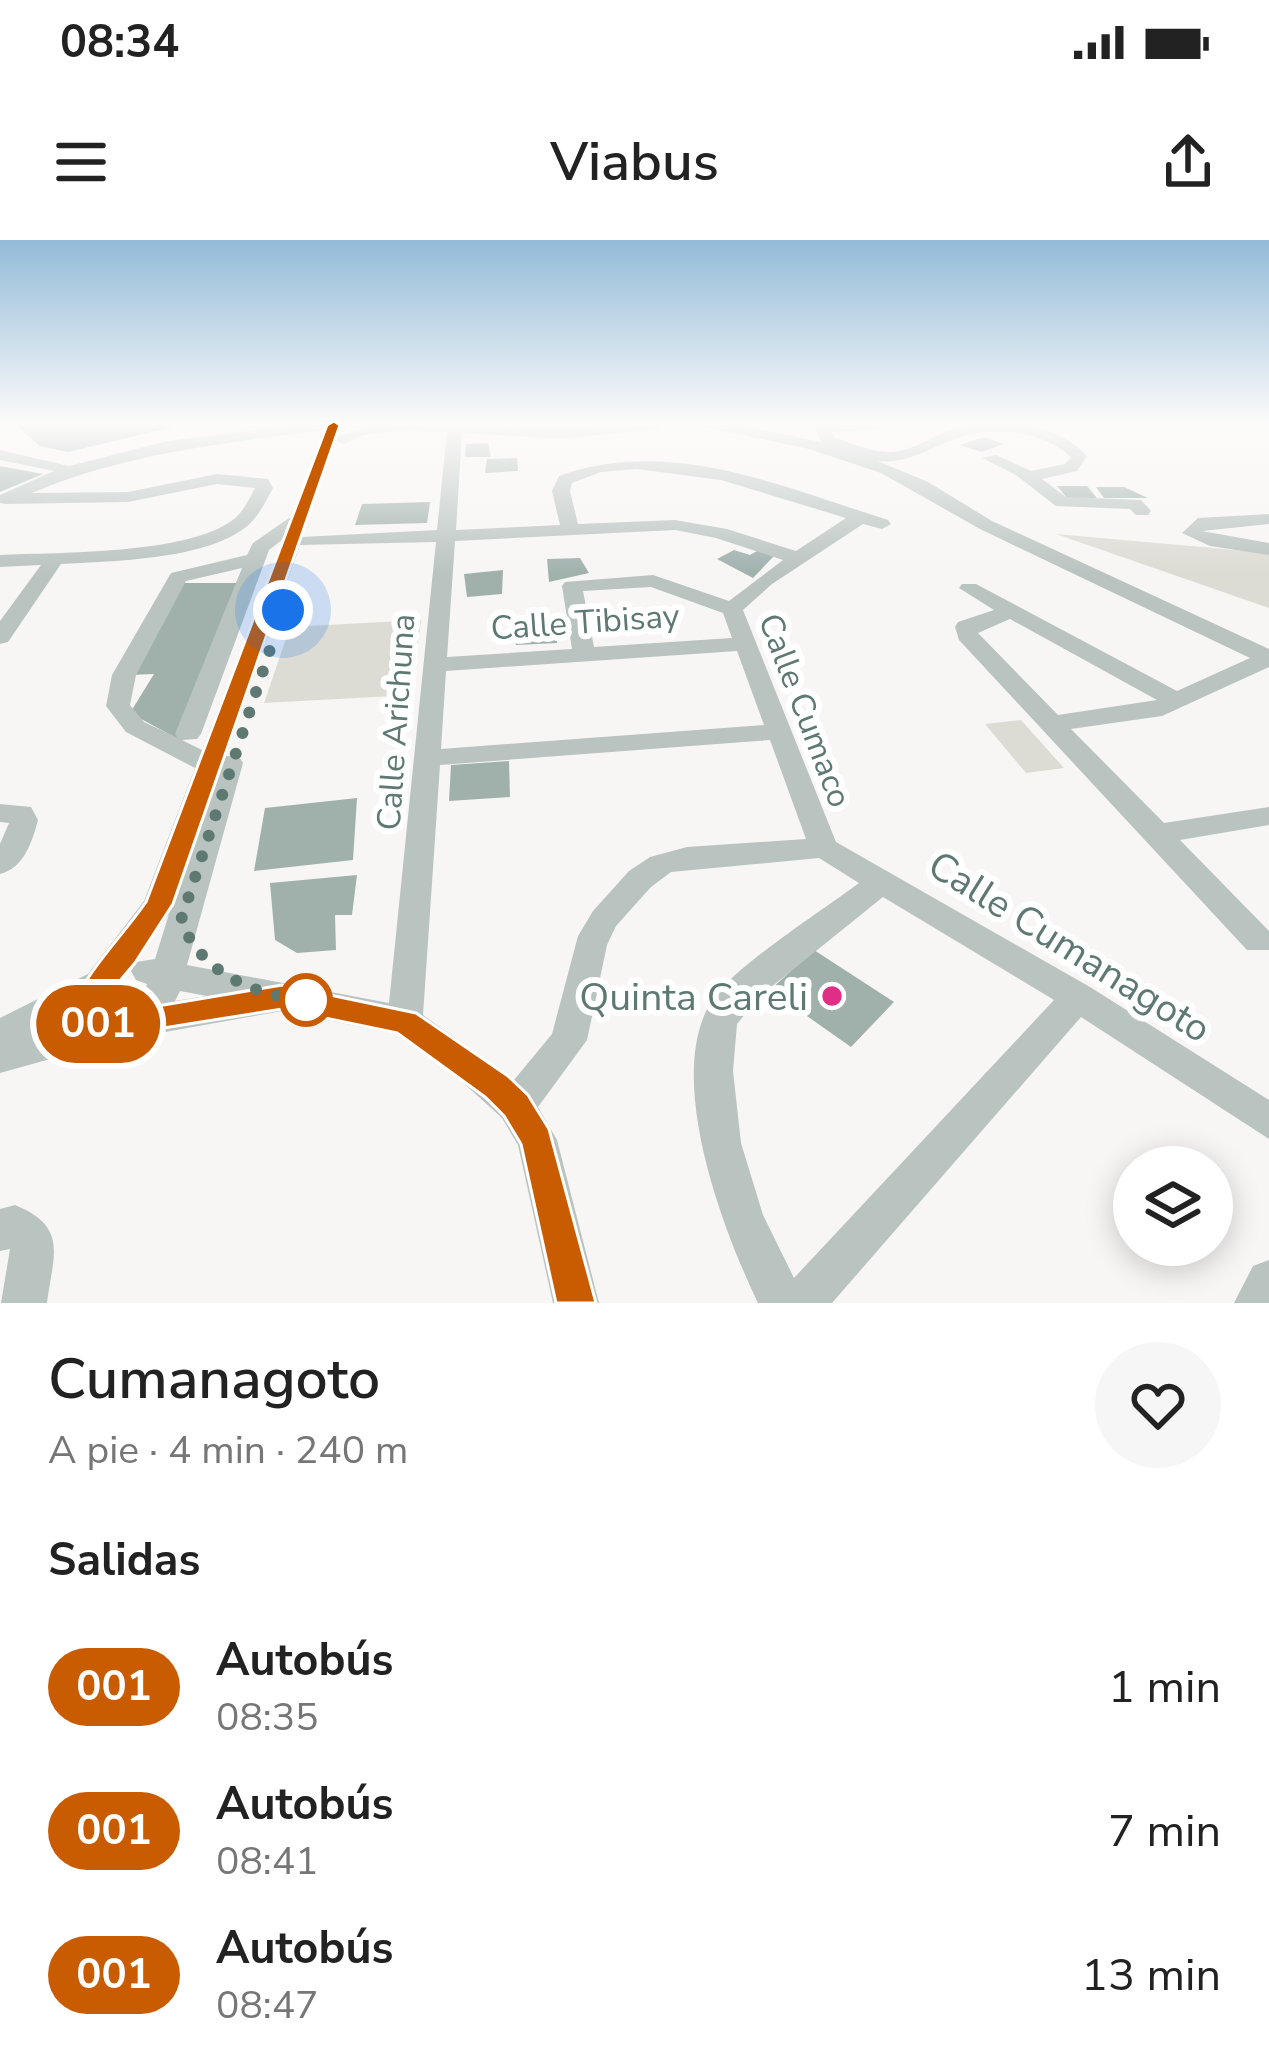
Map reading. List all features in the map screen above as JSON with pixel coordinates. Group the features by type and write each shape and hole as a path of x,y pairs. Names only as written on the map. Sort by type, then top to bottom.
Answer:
{"street":[{"path":"3,500 61,475"},
{"path":"0,1057 139,1018 181,920 319,475"},
{"name":"Calle Arichuna","path":"405,1022 449,475"},
{"path":"569,528 562,491 569,477 584,475"},
{"path":"717,475 882,524"},
{"path":"900,475 947,496 986,525 1269,658"},
{"path":"1027,475 1062,502 1136,504 1142,511"},
{"path":"1030,476 1037,475"},
{"path":"0,561 216,535 241,524 259,497 262,483 218,478 106,499 3,500"},
{"name":"Calle Cumaco","path":"824,848 732,609 797,558 861,517"},
{"path":"1269,519 1198,523 1191,533 1216,542 1269,549"},
{"path":"188,734 263,543 303,530 443,535 696,527 797,558"},
{"path":"282,997 116,1026 101,1026 86,1012 87,1001 159,904 303,530"},
{"path":"0,638 56,557"},
{"path":"211,765 135,727 118,706 124,675 178,577 256,559"},
{"path":"584,653 572,586 653,581 732,609"},
{"path":"969,588 1175,700"},
{"path":"1009,612 975,621 966,627 967,635 1259,941"},
{"name":"Calle Tibisay","path":"432,664 743,644"},
{"path":"1049,724 1153,711 1269,658"},
{"path":"426,758 779,732"},
{"path":"0,813 21,814 24,820 17,844 0,864"},
{"path":"1156,834 1269,816"},
{"path":"516,1106 569,1040 590,945 604,919 640,879 661,864 688,857 824,848"},
{"name":"Calle Cumanagoto","path":"824,848 1078,998 1269,1121"},
{"path":"782,1303 742,1226 726,1180 717,1116 718,1031 726,1007 747,987 884,880"},
{"path":"181,920 202,961 282,997"},
{"path":"0,1035 119,973 282,997 405,1022 457,1056 516,1106 537,1140 576,1303"},
{"path":"802,1303 1078,998"},
{"path":"0,1230 15,1226 33,1239 24,1303"},
{"path":"1257,1303 1269,1282"}],"shaded area":[{"path":"1056,534 1269,553 1269,608"},
{"path":"421,620 411,695 264,703 290,627"},
{"path":"1021,720 1064,768 1026,773 985,724"}],"building":[{"path":"0,475 42,475 0,492"},
{"path":"1057,486 1087,486 1097,498 1067,498"},
{"path":"1096,487 1124,487 1148,498 1104,498"},
{"path":"430,502 427,523 355,525 362,504"},
{"path":"734,550 774,556 753,578 717,559"},
{"path":"580,558 589,573 549,582 547,559"},
{"path":"503,570 502,594 467,597 464,574"},
{"path":"178,583 244,583 180,740 130,713 154,674 129,675"},
{"path":"559,620 557,643 516,645 513,633 541,629 514,632 514,624"},
{"path":"509,761 510,797 449,801 451,765"},
{"path":"357,798 353,860 254,871 265,808"},
{"path":"357,875 352,915 335,915 336,950 297,953 275,940 270,883"},
{"name":"Quinta Careli","path":"814,950 894,1002 851,1047 770,990"}],"bus line":[{"name":"001","path":"316,475 159,904 125,956 94,990 86,1012 101,1026 116,1026 282,997 405,1022 496,1087 516,1106 537,1140 576,1303"}],"place":[{"name":"Quinta Careli","path":"832,996"}],"route":[{"path":"283,610 181,920 202,961 220,973 282,997 306,1000"}]}
